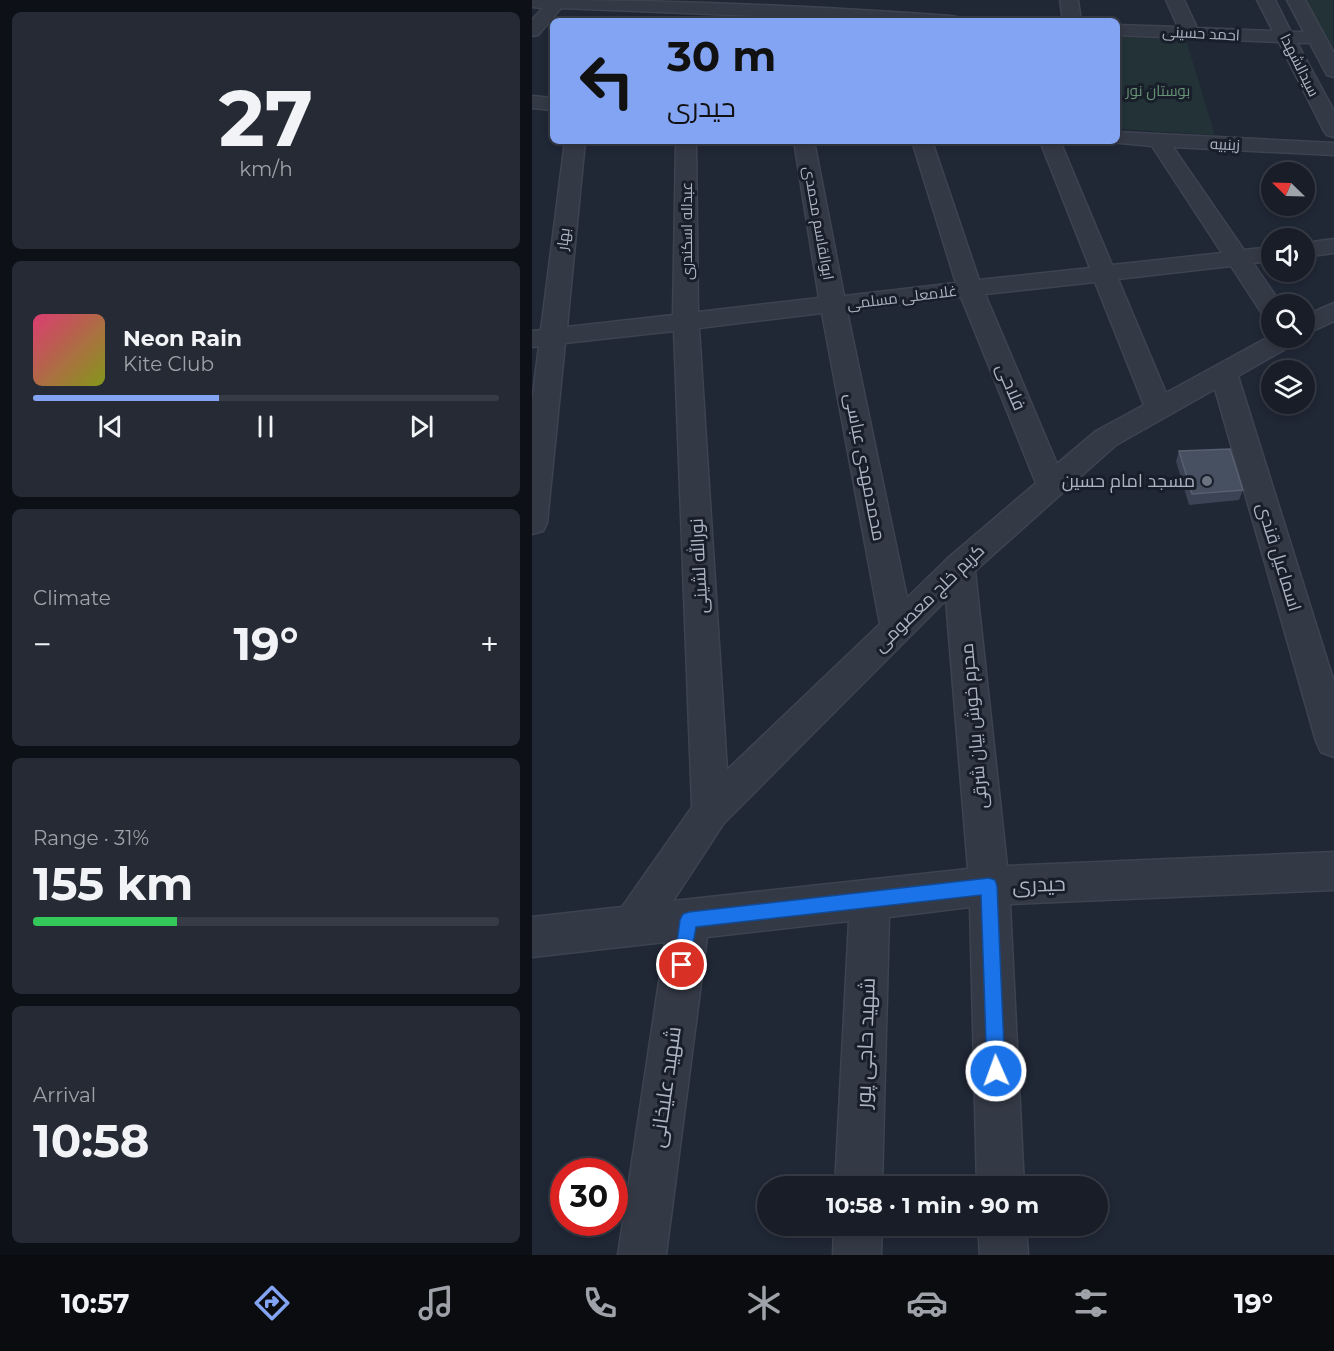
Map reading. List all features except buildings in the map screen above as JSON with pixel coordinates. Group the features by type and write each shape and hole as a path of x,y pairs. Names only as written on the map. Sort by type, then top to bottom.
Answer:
{"street":[{"path":"1069,0 1072,18"},
{"path":"1175,0 1190,33"},
{"name":"سیدالشهدا","path":"1266,0 1333,131"},
{"name":"سیدالشهدا","path":"1296,0 1333,70"},
{"path":"532,2 676,10 856,12 960,18"},
{"path":"532,31 558,2"},
{"name":"احمد حسینی","path":"1120,30 1316,38"},
{"path":"532,102 550,104"},
{"name":"زینبیه","path":"1120,138 1333,149"},
{"path":"1158,140 1262,294"},
{"name":"بهار","path":"532,523 542,338 574,144"},
{"name":"عبداله اسکندری","path":"686,144 686,321"},
{"name":"ابوالقاسم محمدی","path":"805,144 833,304"},
{"name":"فلاحی","path":"923,144 970,289 1052,486"},
{"path":"1051,144 1159,409"},
{"path":"1315,248 1333,246"},
{"name":"غلامعلی مسلمی","path":"542,338 1261,255"},
{"name":"محمدمهدی عباسی","path":"833,304 897,629"},
{"path":"1315,321 1333,311"},
{"name":"نورالله لشینی","path":"686,321 711,811"},
{"name":"کریم خلج معصومی","path":"633,926 711,811 960,567 1106,438 1268,348"},
{"name":"اسماعیل قندی","path":"1224,373 1333,741"},
{"name":"محرم خوش بیان شرقی","path":"960,567 989,886 1001,1176"},
{"name":"حیدری","path":"532,937 989,886 1333,871"},
{"name":"شهید حاجی پور","path":"859,1176 870,899"},
{"name":"شهید علیخانی","path":"642,1255 689,920"},
{"path":"857,1255 858,1236"},
{"path":"1003,1236 1004,1255"}],"green space":[{"path":"1305,0 1333,0 1333,48 1308,5"},
{"name":"بوستان نور","path":"1120,36 1186,40 1215,135 1120,129"}],"place":[{"name":"مسجد امام حسین","path":"1207,481"}],"route":[{"path":"682,965 689,920 989,886 996,1071"}]}
